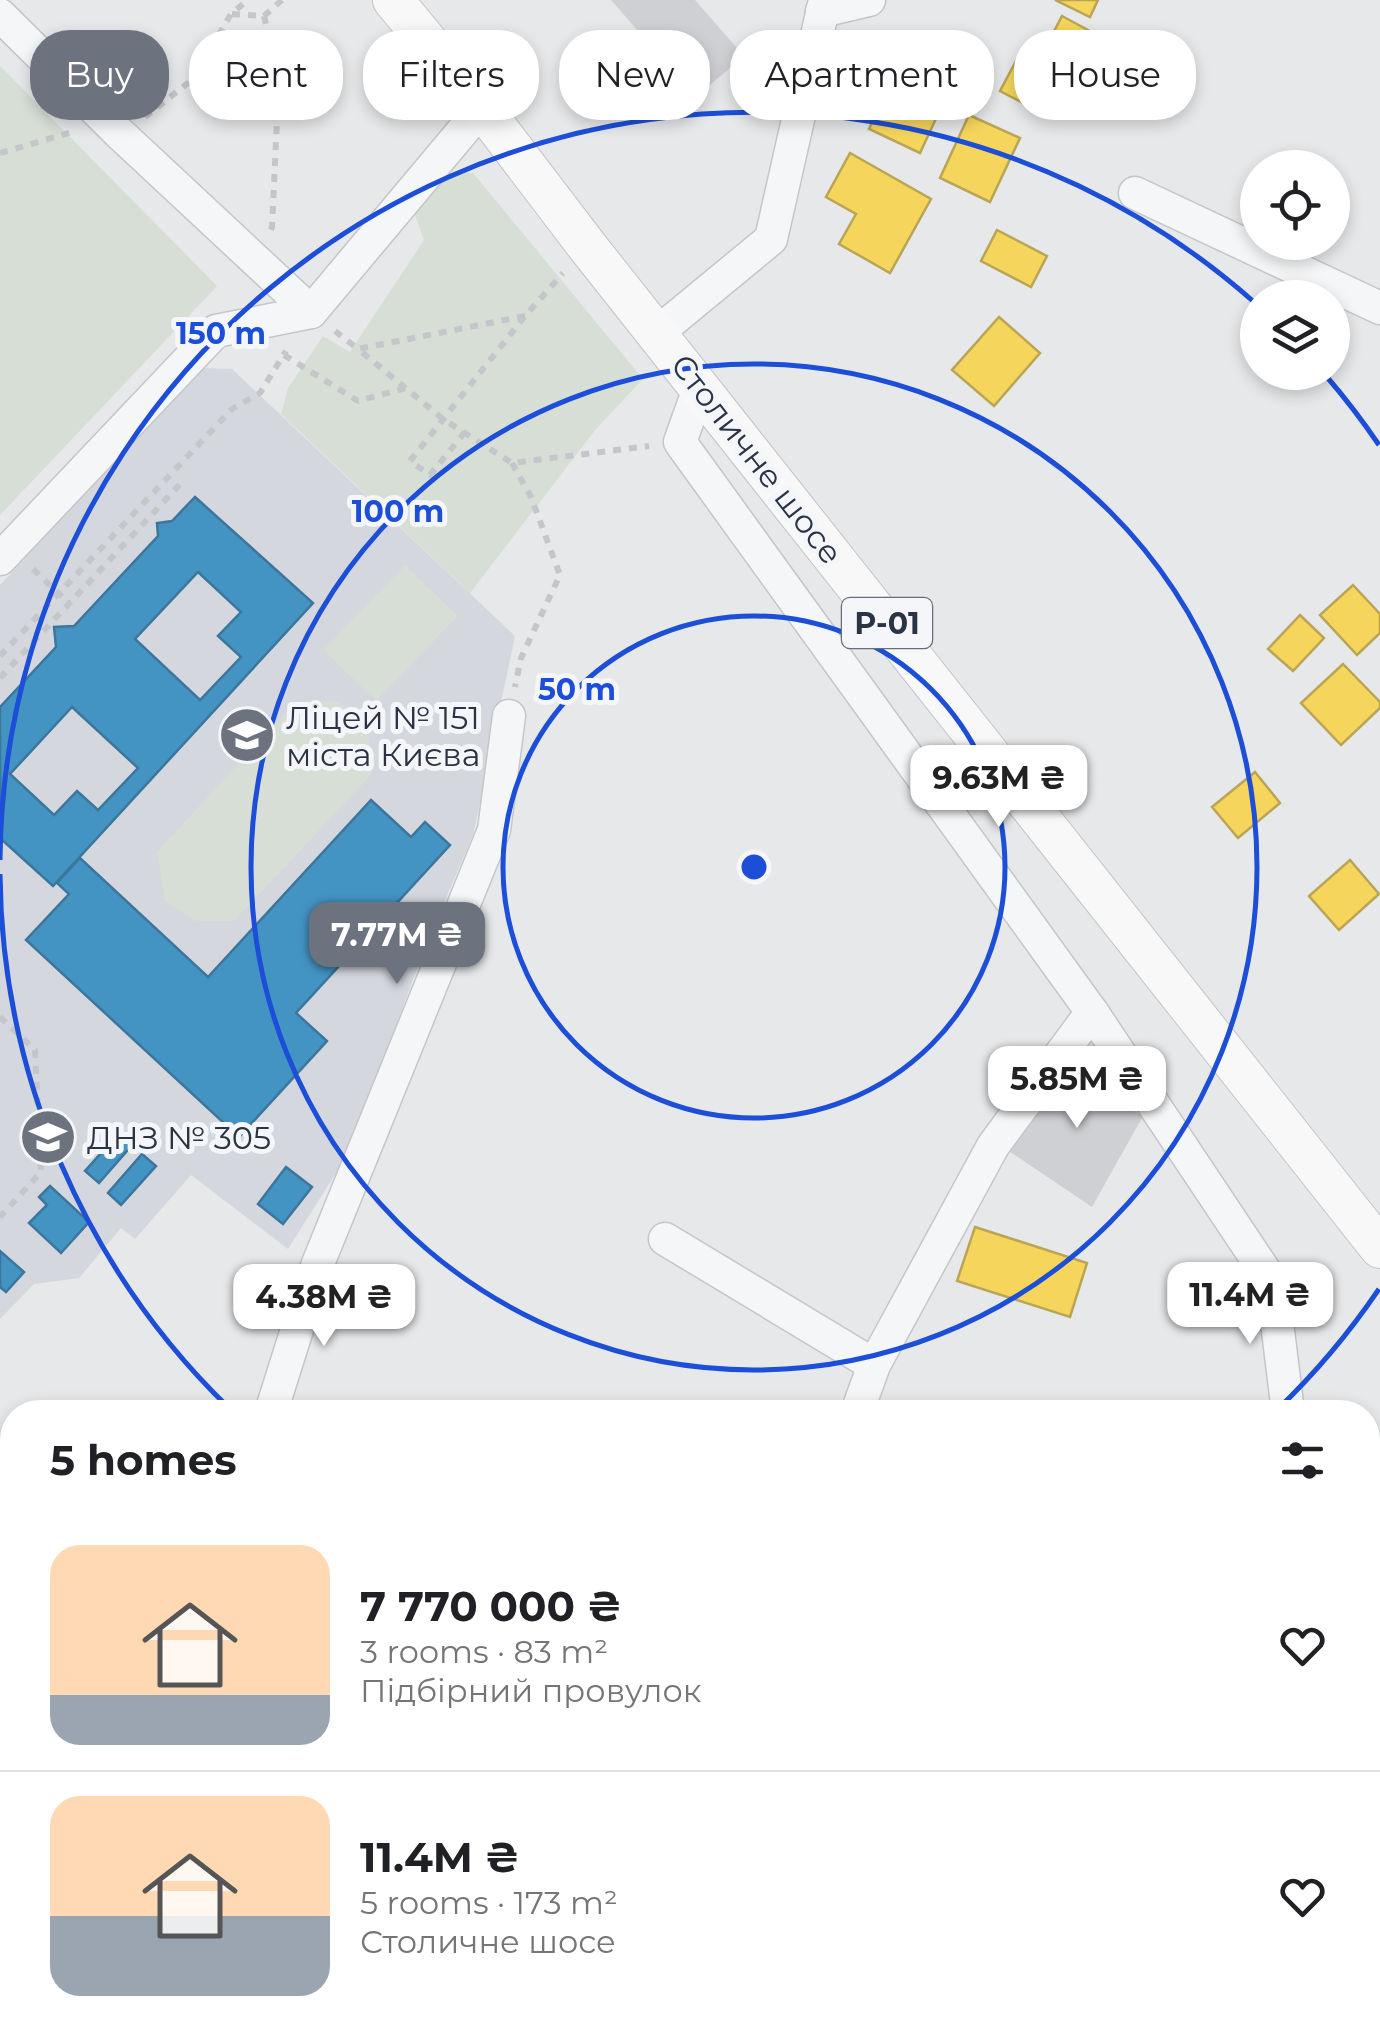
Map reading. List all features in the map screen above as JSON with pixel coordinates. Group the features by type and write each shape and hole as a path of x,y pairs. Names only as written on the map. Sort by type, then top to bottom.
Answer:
{"main road":[{"name":"Столичне шосе","path":"393,0 418,30"},
{"name":"Столичне шосе","path":"491,120 1380,1248"}],"street":[{"path":"658,333 771,239 823,6 869,0"},
{"path":"0,15 118,132 311,312"},
{"path":"5,553 216,330 311,312 472,120"},
{"path":"1135,192 1380,308"},
{"path":"700,386 680,442 1092,1012 1272,1282 1287,1400"},
{"path":"275,1400 318,1266 494,830 509,716"},
{"path":"861,1400 874,1365 993,1146 1092,1012"},
{"path":"665,1239 874,1365"}],"path":[{"path":"0,153 72,132 101,136 118,132 152,112 193,79 231,14 248,0"},
{"path":"231,14 264,16 282,0"},
{"path":"255,262 272,227 280,77 264,16"},
{"path":"465,432 430,475 410,460 525,316 587,246"},
{"path":"509,716 521,658 560,575 530,497 512,463 444,419 358,348 525,316"},
{"path":"284,355 358,401 406,388"},
{"path":"0,656 232,409 260,394"},
{"path":"512,463 680,442"},
{"path":"0,678 182,482"},
{"path":"139,508 149,517"},
{"path":"5,553 70,603"},
{"path":"0,1018 35,1050 42,1172 0,1217"}],"shaded area":[{"path":"0,66 30,96 30,120 53,120 217,286 0,515"},
{"path":"450,173 473,173 643,379 596,429 470,593 281,414 288,388 323,336 350,352 424,240 414,212"},
{"name":"Ліцей № 151 міста Києва","path":"201,368 232,369 515,636 473,835 424,949 341,1165 288,1249 191,1175 135,1239 121,1228 79,1278 34,1284 0,1319 0,585"},
{"path":"405,565 458,616 376,701 323,650"},
{"path":"338,701 368,730 372,774 234,921 196,921 165,901 157,852 295,702"}],"building: Homes":[{"path":"1055,0 1098,0 1090,17"},
{"path":"1062,16 1088,30 1055,30"},
{"path":"1014,65 1014,98 1000,91"},
{"path":"873,120 935,120 920,153 869,129"},
{"path":"967,120 980,120 1020,138 990,202 940,178"},
{"path":"850,153 931,199 890,273 839,244 856,214 826,197"},
{"path":"997,230 1047,256 1031,287 981,261"},
{"path":"999,317 1040,353 994,406 952,370"},
{"path":"1353,585 1380,614 1380,633 1357,655 1320,615"},
{"path":"1300,615 1324,638 1293,671 1268,649"},
{"path":"1343,664 1380,702 1380,708 1341,745 1301,703"},
{"path":"1255,772 1280,803 1238,838 1212,807"},
{"path":"1350,860 1379,894 1339,930 1309,896"},
{"path":"975,1227 1087,1263 1070,1317 957,1281"}],"building: Schools":[{"path":"195,497 313,603 53,886 0,838 0,707 56,647 54,627 74,626 158,536 157,523 172,521","holes":["198,572 241,612 218,636 241,657 200,700 135,639","72,707 138,768 98,810 77,791 54,815 10,774"]},
{"path":"371,800 411,837 425,822 450,845 296,1013 327,1041 239,1137 26,940 69,894 57,883 80,858 208,977"},
{"path":"120,1132 133,1144 99,1183 85,1171"},
{"path":"142,1154 156,1166 121,1205 108,1193"},
{"path":"286,1167 312,1187 283,1224 258,1204"},
{"path":"50,1186 89,1222 61,1253 29,1223 47,1205 39,1197"},
{"path":"0,1251 24,1272 6,1292 0,1287"}],"building: Other":[{"path":"611,0 695,0 730,40 730,68 710,85 710,30 637,30"},
{"path":"1083,1046 1114,1068 1098,1090 1143,1116 1092,1207 1000,1145 1014,1125 1024,1132"}],"place":[{"name":"Ліцей № 151 міста Києва","path":"247,735"},
{"name":"ДНЗ № 305","path":"48,1137"}]}
